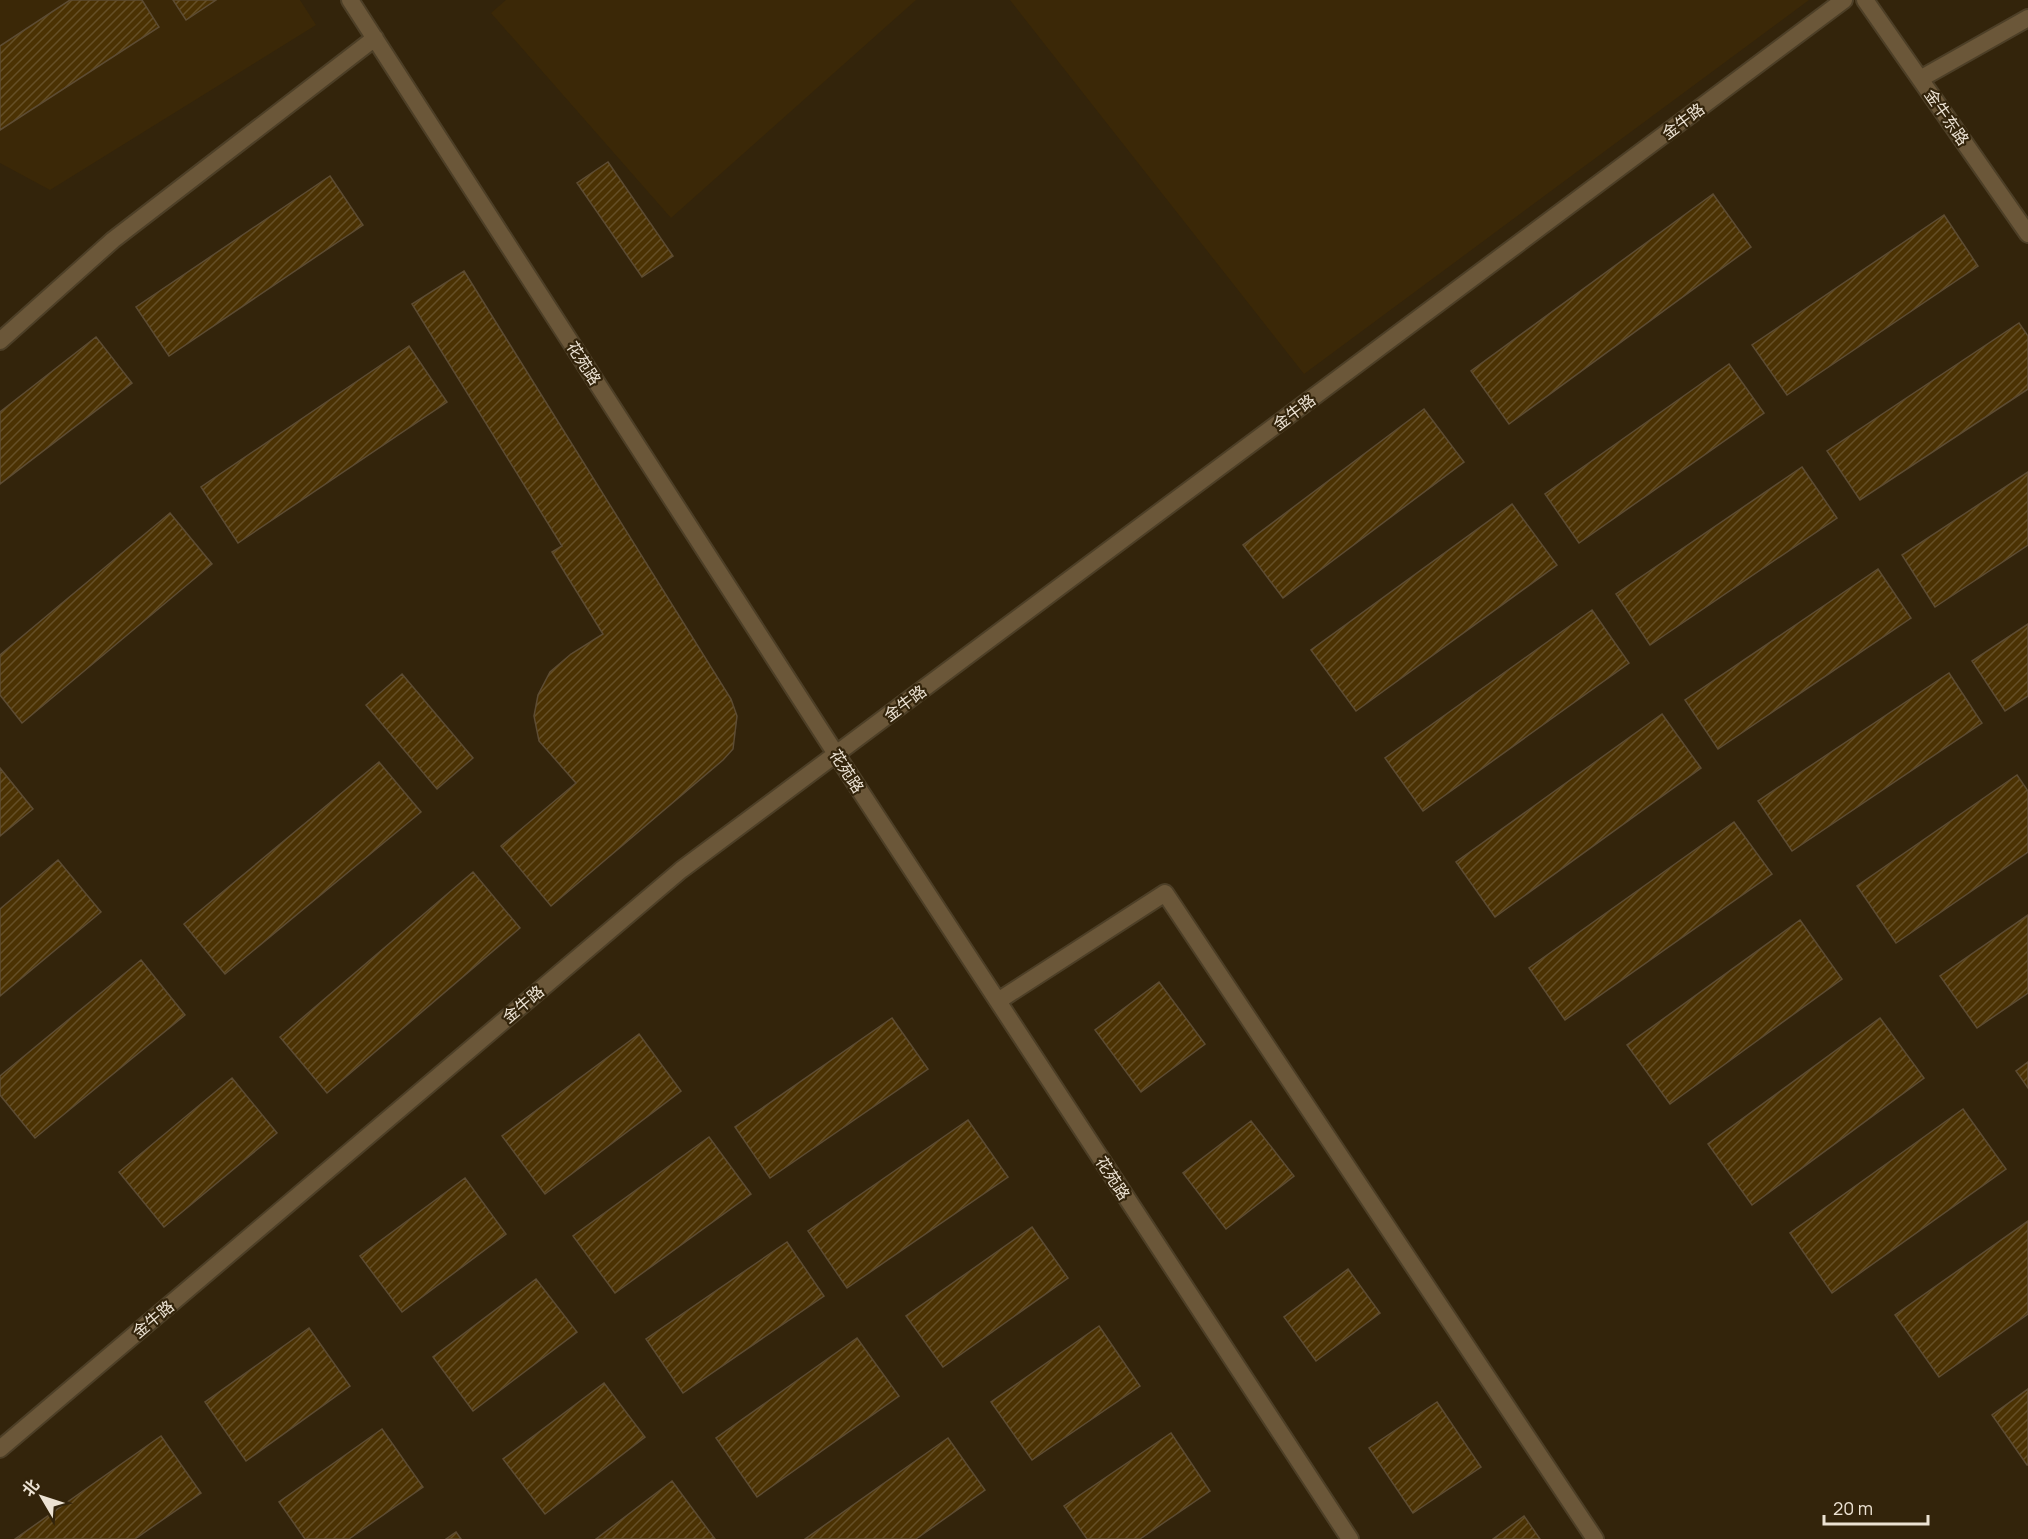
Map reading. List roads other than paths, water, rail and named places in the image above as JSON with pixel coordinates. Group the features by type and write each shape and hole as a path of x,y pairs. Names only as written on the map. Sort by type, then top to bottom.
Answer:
{"street":[{"name":"花苑路","path":"350,0 836,754 1350,1539"},
{"name":"金牛路","path":"0,1449 681,870 1844,0"},
{"name":"金牛东路","path":"1865,0 2028,234"},
{"path":"1920,80 2028,18"},
{"path":"0,341 113,240 375,38"},
{"path":"998,1002 1165,893 1596,1539"}]}
